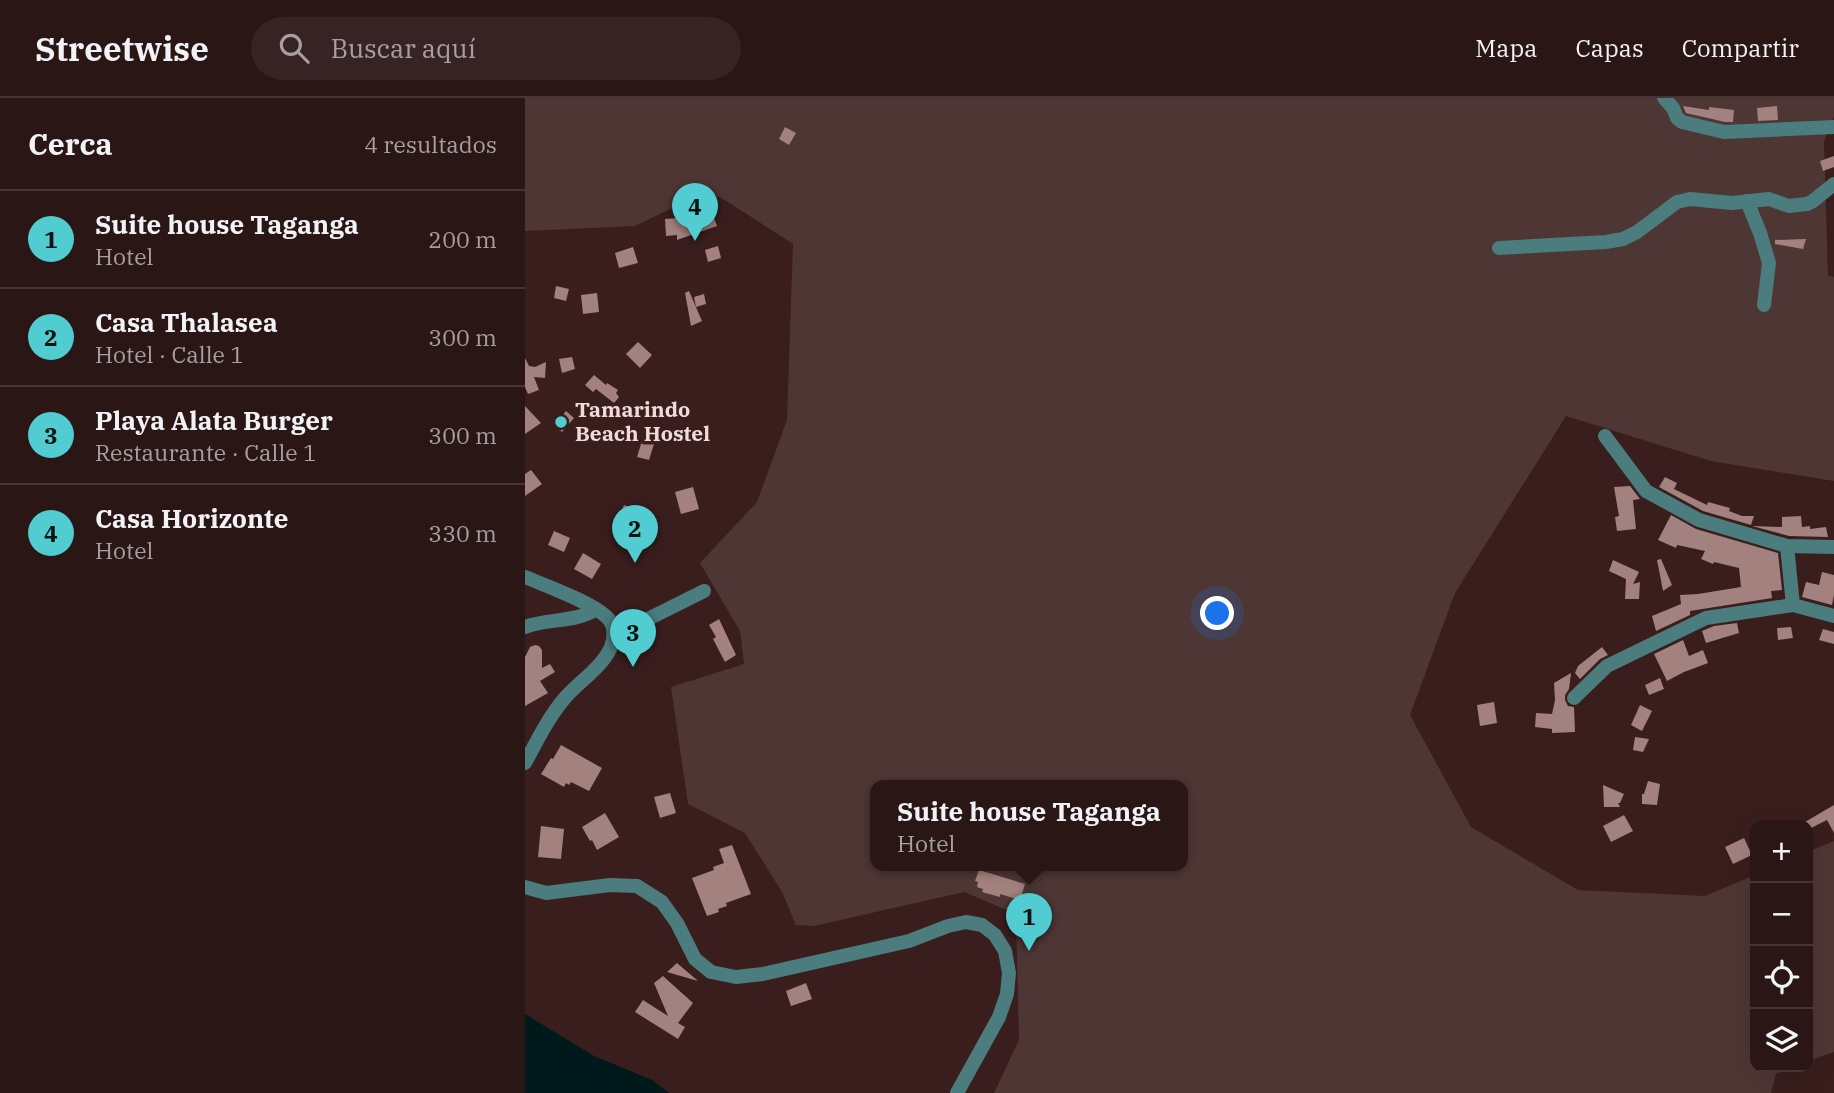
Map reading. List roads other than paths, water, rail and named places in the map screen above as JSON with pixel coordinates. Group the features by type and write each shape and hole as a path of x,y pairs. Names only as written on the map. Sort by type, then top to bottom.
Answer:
{"street":[{"path":"1664,98 1682,122 1724,132 1834,127"},
{"path":"1499,248 1623,239 1637,232 1677,202 1691,199 1732,203 1769,199 1789,206 1807,204 1834,184"},
{"path":"1747,201 1769,263 1764,305"},
{"path":"1605,436 1646,491 1699,520 1787,546 1834,547"},
{"path":"1787,546 1793,605"},
{"path":"525,577 596,609 610,619 614,629 611,646 603,660 564,699 525,763"},
{"path":"614,629 650,618 704,591"},
{"path":"1574,698 1607,666 1706,618 1793,605 1834,616"},
{"path":"525,627 538,622 581,616 596,609"},
{"path":"525,887 546,893 610,885 636,886 662,902 677,923 695,959 711,972 736,977 763,974 909,941 948,926 967,922 982,925 995,935 1005,951 1009,972 1007,994 999,1017 957,1093"}],"water":[{"path":"525,1014 594,1056 652,1080 669,1093 525,1093"}],"place":[{"name":"Casa Horizonte","path":"695,241"},
{"name":"Tamarindo Beach Hostel","path":"561,422"},
{"name":"Casa Thalasea","path":"635,563"},
{"name":"Playa Alata Burger","path":"633,667"},
{"name":"Suite house Taganga","path":"1029,951"}]}
